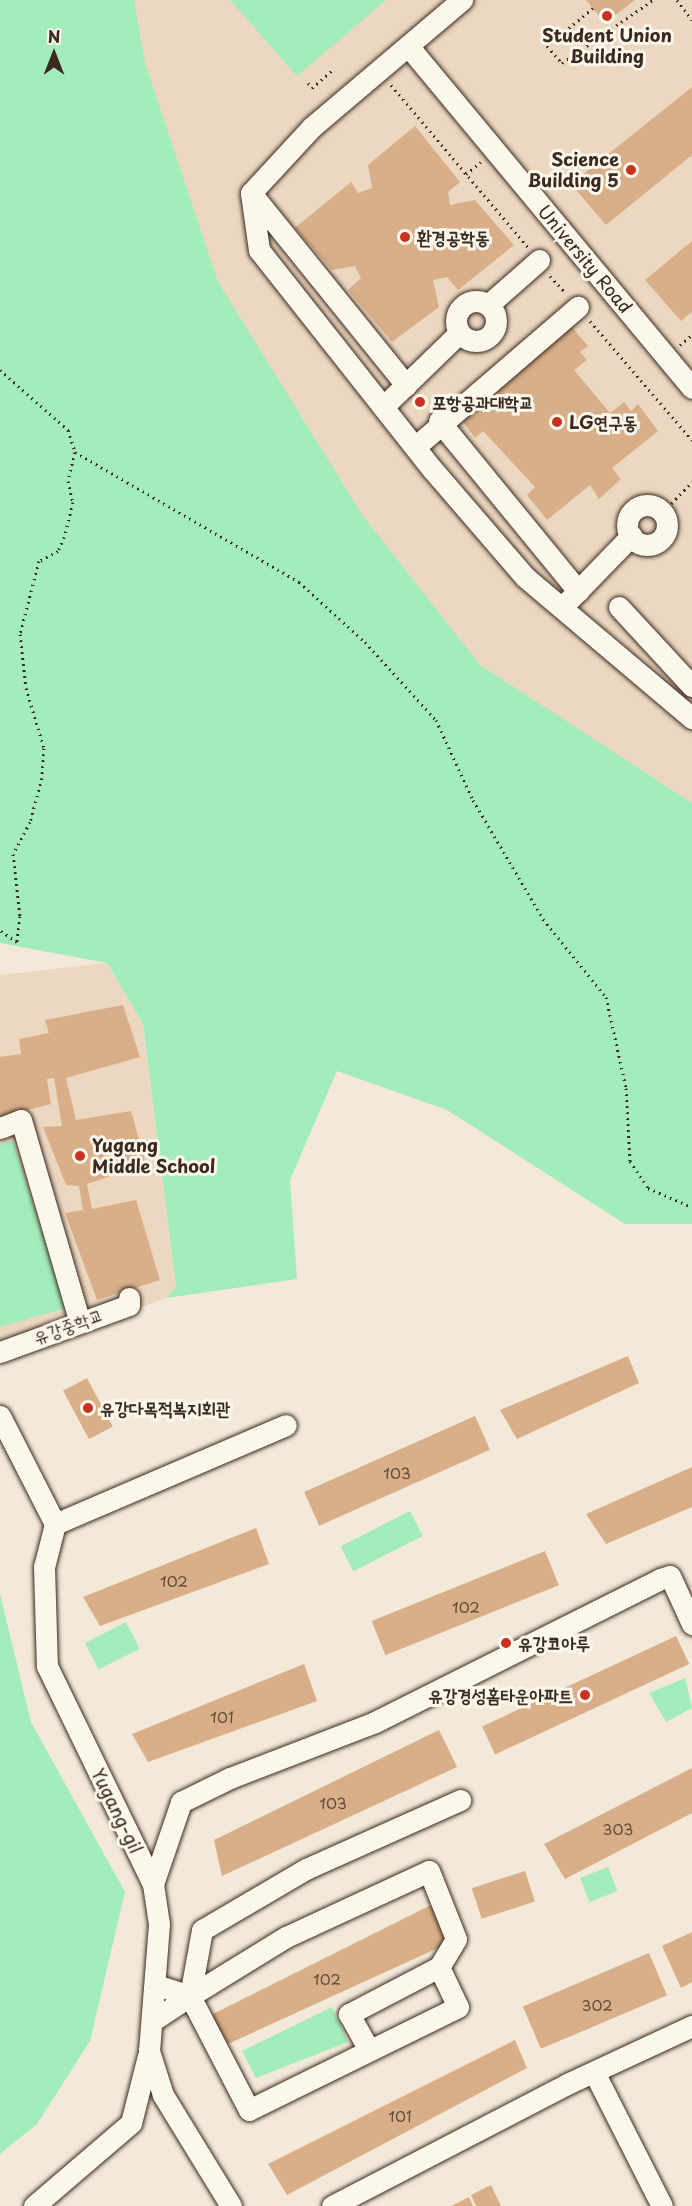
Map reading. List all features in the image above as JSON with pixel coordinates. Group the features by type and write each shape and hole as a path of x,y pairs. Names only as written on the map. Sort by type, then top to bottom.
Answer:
{"street":[{"path":"251,193 312,128 462,0"},
{"name":"University Road","path":"409,47 692,388"},
{"path":"251,193 406,385"},
{"path":"251,193 258,250 415,447 525,577 692,718"},
{"path":"488,305 496,323 490,335 471,341 459,333 456,315 464,305 488,305 539,260"},
{"path":"415,447 440,421 578,307"},
{"path":"383,407 459,333"},
{"path":"440,421 578,591"},
{"path":"652,505 663,512 667,524 659,541 641,544 631,536 627,525 635,509 652,505"},
{"path":"561,609 631,536"},
{"path":"619,607 692,686"},
{"path":"0,1128 21,1120 79,1320"},
{"name":"유강중학교","path":"0,1352 79,1320 129,1305 129,1298"},
{"path":"0,1416 55,1524 286,1425"},
{"name":"Yugang-gil","path":"55,1524 44,1567 47,1666 153,1884 159,1924 149,2052 163,2095 231,2206"},
{"path":"153,1884 182,1802 375,1722 670,1576 692,1624"},
{"path":"438,1967 458,2007 249,2110 190,1996 202,1930 306,1869 460,1800"},
{"path":"152,2021 286,1937 429,1871 456,1939 438,1967 349,2014 369,2050"},
{"path":"156,1985 190,1996"},
{"path":"332,2206 594,2072 692,2026"},
{"path":"34,2206 131,2123 149,2052"},
{"path":"594,2072 662,2206"}],"path":[{"path":"593,8 547,46 562,63 653,0"},
{"path":"677,0 692,20"},
{"path":"308,83 312,88 333,70"},
{"path":"379,71 555,281"},
{"path":"578,307 692,440"},
{"path":"0,370 68,430 75,452 68,481 73,502 64,537 58,551 39,561 20,634 26,688 44,748 42,778 30,822 14,854 20,916 16,942 0,930"},
{"path":"75,452 299,582 366,642 436,720 473,800 543,919 606,997 626,1088 630,1161 648,1188 692,1207"},
{"path":"663,512 692,482"}],"shaded area":[{"name":"포항공과대학교","path":"0,0 692,0 692,984"},
{"name":"Yugang Middle School","path":"107,963 143,1024 176,1287 166,1298 0,1360 0,975"}],"green space":[{"path":"0,0 134,0 145,63 218,282 363,516 480,665 692,803 692,1224 625,1224 447,1110 337,1071 290,1180 297,1279 166,1298 176,1287 143,1024 107,963 0,943"},
{"path":"230,0 386,0 297,76"},
{"path":"13,1141 66,1308 0,1327 0,1144"},
{"path":"410,1511 423,1536 353,1571 341,1546"},
{"path":"0,1594 31,1722 125,1892 90,2041 37,2124 0,2154"},
{"path":"126,1622 140,1649 99,1670 85,1643"},
{"path":"685,1678 692,1708 666,1722 649,1693"},
{"path":"608,1867 617,1891 589,1902 580,1878"},
{"path":"332,2007 348,2042 256,2078 242,2051"}],"building":[{"name":"Student Union Building","path":"586,0 635,0 605,23"},
{"name":"Science Building 5","path":"692,87 692,155 606,225 571,184"},
{"name":"환경공학동","path":"415,126 460,182 448,192 450,205 475,200 514,245 458,290 447,277 433,280 439,307 392,342 348,290 361,278 355,266 332,270 295,228 351,182 358,193 372,188 368,165"},
{"path":"692,241 692,312 681,321 645,280"},
{"name":"LG연구동","path":"566,320 588,346 580,352 587,360 574,370 610,413 624,402 631,411 638,404 658,431 612,468 621,479 599,499 590,485 547,520 527,495 535,487 483,431 475,438 455,411"},
{"path":"123,1005 140,1057 66,1078 76,1120 131,1111 146,1164 87,1184 92,1209 136,1200 160,1280 97,1300 65,1213 83,1210 79,1186 66,1185 43,1127 62,1126 54,1078 47,1079 51,1104 0,1117 0,1057 21,1054 19,1039 49,1033 45,1020"},
{"path":"628,1356 639,1383 517,1439 500,1410"},
{"name":"유강다목적복지회관","path":"87,1378 113,1427 89,1439 63,1391"},
{"path":"475,1416 490,1450 319,1526 304,1492"},
{"path":"692,1467 692,1507 606,1544 586,1514"},
{"path":"256,1528 269,1564 100,1626 83,1597"},
{"path":"545,1551 559,1585 385,1655 372,1621"},
{"name":"유강경성홈타운아파트","path":"676,1636 689,1664 495,1755 482,1726"},
{"path":"304,1664 317,1701 148,1762 132,1734"},
{"path":"439,1730 457,1767 222,1876 214,1840"},
{"path":"692,1768 692,1813 565,1879 544,1844"},
{"path":"525,1871 535,1901 482,1919 472,1888"},
{"path":"431,1905 449,1943 228,2044 211,2015"},
{"path":"692,1932 692,1982 681,1988 662,1946"},
{"path":"649,1953 667,1995 541,2049 523,2007"},
{"path":"515,2040 527,2068 287,2195 268,2164"},
{"path":"491,2185 501,2206 476,2206 471,2195"},
{"path":"469,2197 473,2206 451,2206"}],"place":[{"name":"Student Union Building","path":"607,16"},
{"name":"Science Building 5","path":"631,170"},
{"name":"환경공학동","path":"405,237"},
{"name":"포항공과대학교","path":"420,402"},
{"name":"LG연구동","path":"557,422"},
{"name":"Yugang Middle School","path":"80,1156"},
{"name":"유강다목적복지회관","path":"88,1408"},
{"name":"유강코아루","path":"506,1643"},
{"name":"유강경성홈타운아파트","path":"585,1695"}]}
